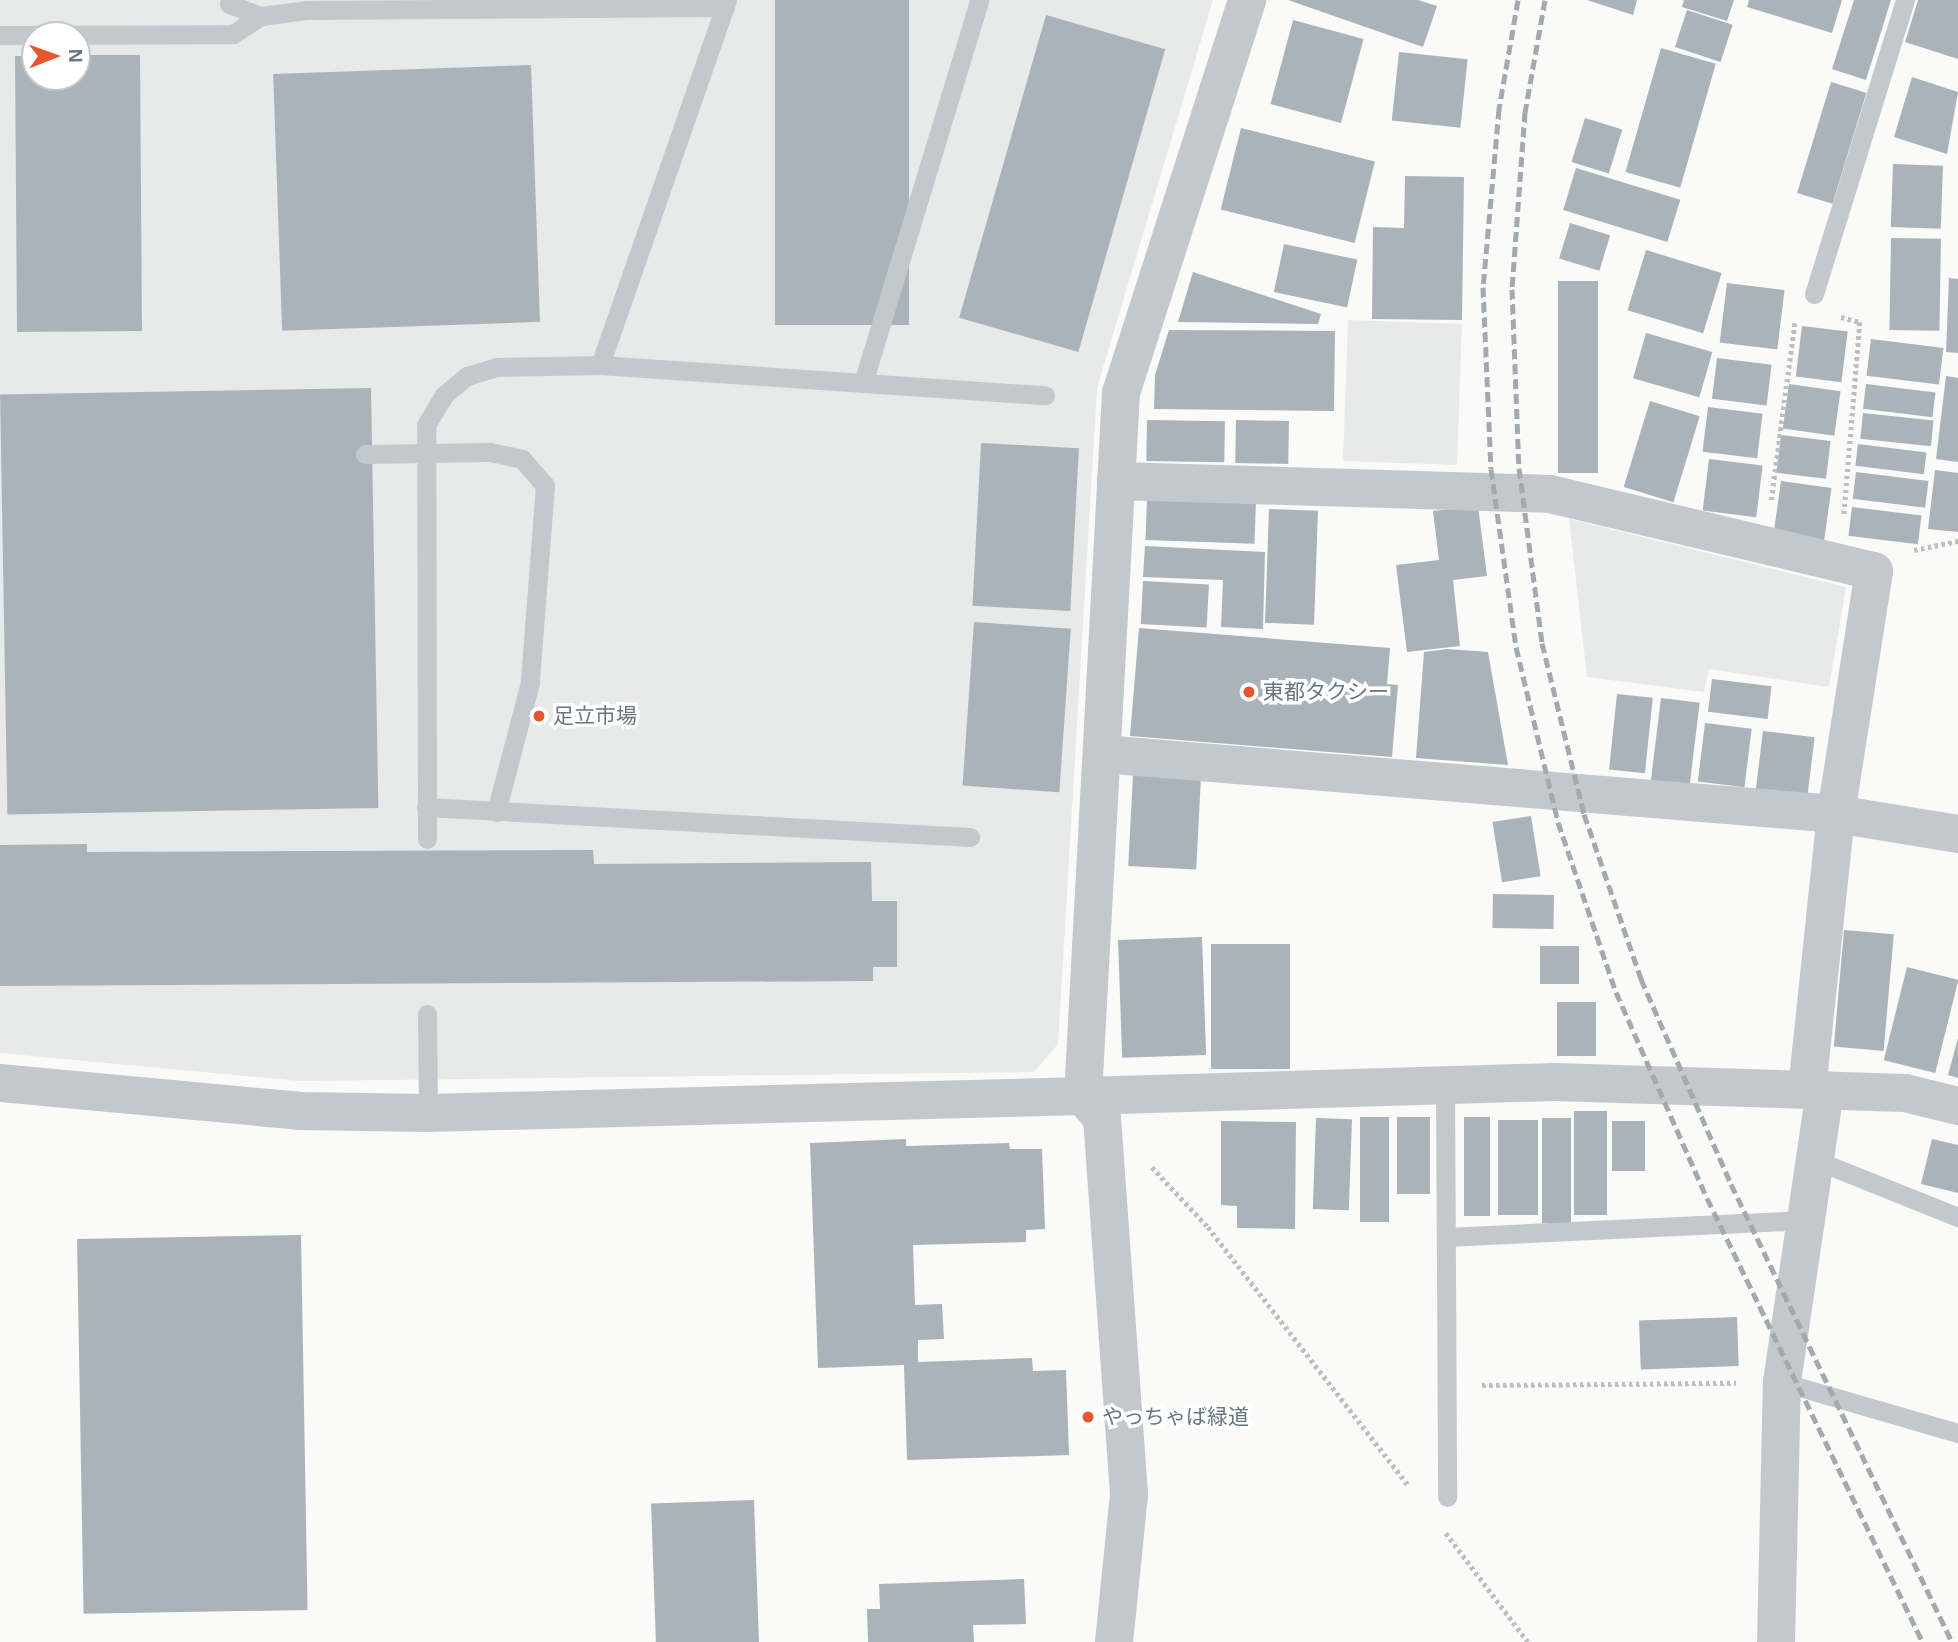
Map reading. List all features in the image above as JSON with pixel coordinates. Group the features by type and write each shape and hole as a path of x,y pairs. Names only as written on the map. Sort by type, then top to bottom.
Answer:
{"street":[{"path":"1114,1642 1129,1494 1092,1107 1102,754 1121,393 1132,349 1247,0"},
{"path":"1116,481 1550,494 1839,566 1874,571 1836,814 1816,1090 1818,1161 1782,1382 1776,1642"},
{"path":"1102,754 1836,814 1958,834"},
{"path":"0,1083 299,1111 428,1113 1092,1107 1445,1083 1905,1093 1958,1106"}],"lane":[{"path":"863,383 979,0"},
{"path":"1811,302 1905,0"},
{"path":"225,1 261,16"},
{"path":"0,35 233,34 261,16 306,10 726,4 600,365"},
{"path":"427,839 426,425 444,395 467,376 496,367 600,365 1045,395"},
{"path":"365,454 490,452 522,459 545,485 530,682 496,813"},
{"path":"426,807 496,813 970,837"},
{"path":"427,1014 428,1113"},
{"path":"1445,1083 1447,1497"},
{"path":"1818,1161 1958,1217"},
{"path":"1446,1237 1809,1220"},
{"path":"1782,1382 1958,1433"}],"path":[{"path":"1767,548 1796,309 1811,302 1860,321 1839,566"},
{"path":"1092,1107 1208,1227 1413,1490"},
{"path":"1448,1386 1782,1382"},
{"path":"1438,1523 1528,1642"}],"shaded area":[{"name":"足立市場","path":"0,0 1213,0 1097,388 1058,1044 1034,1072 300,1081 0,1053"},
{"path":"1348,320 1462,324 1457,465 1343,461"},
{"path":"1569,519 1846,587 1829,687 1709,669 1704,692 1587,677"}],"building":[{"path":"775,0 909,0 909,325 775,325"},
{"path":"1288,0 1418,0 1437,6 1423,47"},
{"path":"1587,0 1637,0 1633,15"},
{"path":"1684,0 1734,0 1727,21 1682,7"},
{"path":"1749,0 1842,0 1832,33 1747,7"},
{"path":"1854,0 1891,0 1866,80 1832,69"},
{"path":"1918,0 1958,0 1958,59 1905,42"},
{"path":"1687,10 1733,25 1721,62 1675,47"},
{"path":"1046,15 1165,49 1078,352 959,318"},
{"path":"1293,20 1364,39 1341,123 1270,104"},
{"path":"1661,48 1716,64 1680,188 1625,172"},
{"path":"1399,52 1468,59 1460,128 1392,121"},
{"path":"91,55 140,55 142,331 17,332 15,56 21,56 21,91 91,91"},
{"path":"531,65 540,322 282,331 273,74"},
{"path":"1912,77 1958,92 1947,154 1894,137"},
{"path":"1831,82 1866,93 1832,204 1797,193"},
{"path":"1585,118 1622,129 1609,173 1572,162"},
{"path":"1241,128 1375,161 1355,243 1221,210"},
{"path":"1893,164 1943,166 1941,229 1891,227"},
{"path":"1576,168 1680,200 1667,242 1563,210"},
{"path":"1405,176 1464,177 1462,320 1372,319 1373,227 1404,228"},
{"path":"1570,223 1610,235 1599,271 1559,258"},
{"path":"1891,238 1941,239 1939,331 1889,330"},
{"path":"1284,244 1357,260 1347,308 1274,292"},
{"path":"1646,250 1722,273 1703,333 1628,310"},
{"path":"1193,272 1321,314 1318,324 1178,322"},
{"path":"1949,278 1958,279 1958,353 1946,352"},
{"path":"1558,281 1598,281 1598,473 1558,473"},
{"path":"1727,283 1785,290 1777,350 1720,343"},
{"path":"1802,326 1848,332 1841,382 1796,377"},
{"path":"1169,330 1335,331 1334,411 1154,409 1155,375"},
{"path":"1646,333 1712,352 1699,397 1633,378"},
{"path":"1871,339 1943,348 1939,385 1866,376"},
{"path":"1717,358 1772,365 1767,405 1712,399"},
{"path":"1946,376 1958,378 1958,462 1936,459"},
{"path":"1789,384 1840,391 1834,436 1783,429"},
{"path":"1866,384 1935,393 1932,417 1863,409"},
{"path":"371,388 378,808 7,814 0,394"},
{"path":"1650,401 1700,416 1673,502 1624,487"},
{"path":"1708,407 1763,414 1757,458 1703,452"},
{"path":"1863,413 1934,420 1931,446 1860,439"},
{"path":"1147,420 1225,421 1224,462 1146,461"},
{"path":"1236,420 1289,421 1288,464 1235,463"},
{"path":"1781,435 1831,441 1826,479 1776,473"},
{"path":"981,443 1079,448 1070,611 972,606"},
{"path":"1858,444 1926,452 1924,474 1855,466"},
{"path":"1709,459 1763,466 1756,517 1703,511"},
{"path":"1935,470 1958,473 1958,532 1928,529"},
{"path":"1856,472 1928,481 1925,508 1853,499"},
{"path":"1781,481 1832,488 1824,544 1773,536"},
{"path":"1147,498 1256,502 1254,544 1146,540"},
{"path":"1478,506 1487,576 1453,580 1460,646 1407,652 1396,565 1439,560 1433,511"},
{"path":"1852,507 1921,516 1918,544 1848,536"},
{"path":"1269,509 1318,511 1314,625 1265,623"},
{"path":"1145,546 1265,552 1263,629 1221,627 1223,580 1143,577"},
{"path":"1143,581 1209,584 1207,627 1141,624"},
{"path":"974,622 1071,629 1059,792 963,786"},
{"path":"1139,628 1390,648 1387,684 1398,685 1392,757 1130,736"},
{"path":"1447,649 1488,652 1508,765 1416,758 1424,652"},
{"path":"1712,679 1772,686 1768,719 1708,712"},
{"path":"1617,694 1653,698 1645,773 1609,770"},
{"path":"1661,698 1700,703 1690,785 1651,780"},
{"path":"1705,723 1752,729 1744,787 1698,782"},
{"path":"1763,731 1815,737 1807,799 1755,793"},
{"path":"1133,775 1201,779 1196,869 1128,866"},
{"path":"1531,816 1541,876 1502,882 1492,822"},
{"path":"87,844 87,852 593,850 594,864 871,862 872,901 897,901 897,967 873,967 873,981 0,986 0,845"},
{"path":"1493,894 1554,895 1553,929 1492,928"},
{"path":"1844,930 1894,934 1884,1051 1834,1047"},
{"path":"1202,937 1206,1055 1122,1058 1118,940"},
{"path":"1211,944 1290,944 1290,1069 1211,1069"},
{"path":"1540,946 1579,946 1579,984 1540,984"},
{"path":"1907,967 1958,980 1935,1073 1884,1060"},
{"path":"1557,1002 1596,1002 1596,1056 1557,1056"},
{"path":"1958,1038 1958,1078 1948,1075"},
{"path":"1574,1111 1607,1111 1607,1215 1574,1215"},
{"path":"1360,1117 1389,1117 1389,1222 1360,1222"},
{"path":"1397,1117 1430,1117 1430,1194 1397,1194"},
{"path":"1464,1117 1490,1117 1490,1216 1464,1216"},
{"path":"1316,1118 1352,1119 1349,1210 1313,1209"},
{"path":"1542,1118 1571,1118 1571,1223 1542,1223"},
{"path":"1498,1120 1538,1120 1538,1215 1498,1215"},
{"path":"1221,1121 1296,1122 1295,1229 1237,1228 1237,1206 1221,1205"},
{"path":"1612,1121 1645,1121 1645,1171 1612,1171"},
{"path":"906,1139 906,1146 1009,1143 1010,1149 1042,1149 1045,1229 1026,1230 1026,1242 913,1245 915,1305 942,1304 944,1339 918,1340 918,1362 1032,1358 1033,1371 1066,1370 1069,1455 907,1460 904,1365 818,1368 810,1143"},
{"path":"1932,1139 1958,1145 1958,1193 1921,1184"},
{"path":"301,1235 308,1610 84,1614 77,1239"},
{"path":"1737,1317 1739,1366 1641,1369 1639,1320"},
{"path":"754,1500 759,1642 656,1642 651,1504"},
{"path":"1024,1579 1026,1624 973,1625 974,1642 868,1642 867,1609 880,1609 879,1584"}],"railway":[{"path":"1518,0 1499,109 1483,287 1491,469 1516,647 1558,822 1616,992 1707,1198 1923,1642"},
{"path":"1545,0 1525,112 1512,289 1519,468 1542,643 1584,814 1641,979 1731,1184 1952,1642"}],"place":[{"name":"東都タクシー","path":"1249,692"},
{"name":"足立市場","path":"539,716"},
{"name":"やっちゃば緑道","path":"1088,1417"}]}
